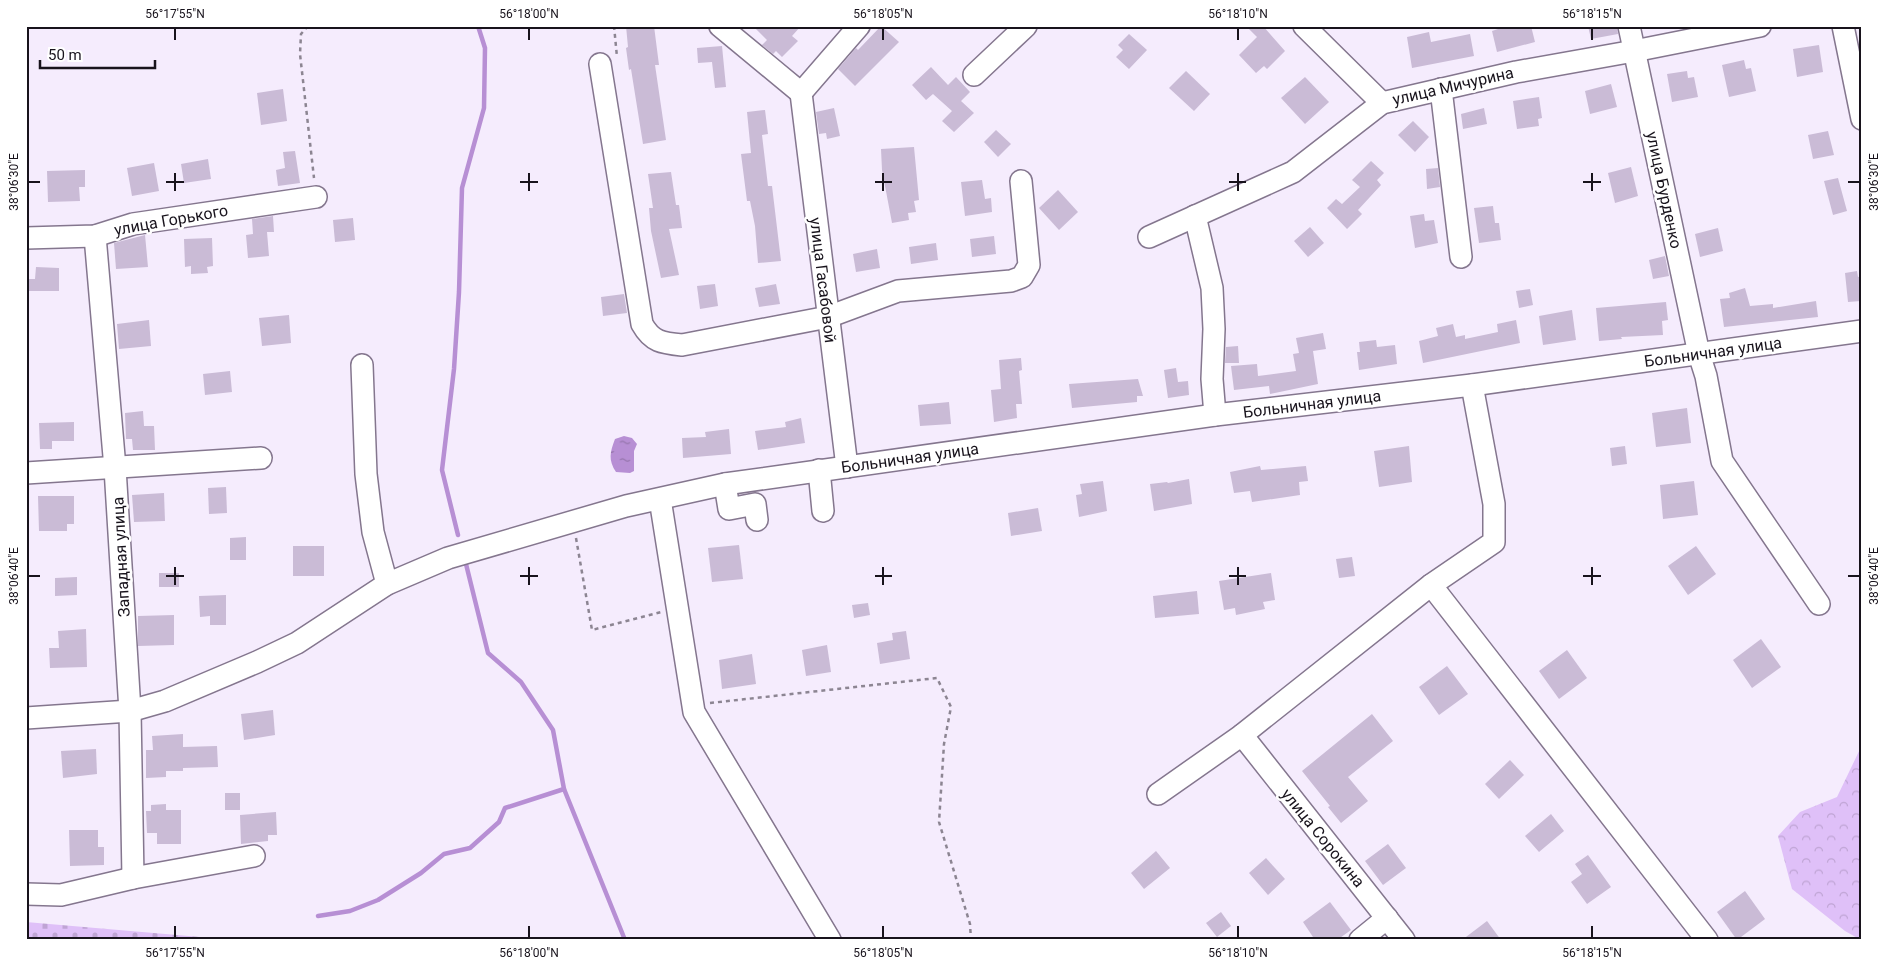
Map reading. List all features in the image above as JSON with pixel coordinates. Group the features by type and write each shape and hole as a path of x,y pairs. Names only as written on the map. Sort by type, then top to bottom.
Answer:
{"street":[{"path":"720,26 800,93 859,26"},
{"path":"974,75 1026,26"},
{"path":"1304,26 1382,103"},
{"name":"улица Бурденко","path":"1628,26 1699,354 1706,376 1722,460 1818,604"},
{"name":"улица Мичурина","path":"1150,237 1293,172 1382,103 1516,72 1760,26"},
{"path":"1843,26 1862,119"},
{"path":"600,64 642,324 648,334 657,341 682,344 828,317 898,291 1011,281 1022,277 1029,265 1021,181"},
{"path":"1441,89 1461,257"},
{"name":"улица Гасабовой","path":"800,93 847,467"},
{"name":"улица Горького","path":"26,238 95,236 133,224 316,197"},
{"path":"1195,216 1212,288 1214,329 1212,378 1215,415"},
{"name":"Западная улица","path":"95,236 115,468 130,711 133,878"},
{"name":"Больничная улица","path":"26,718 130,711 165,701 258,662 297,643 387,584 448,558 626,506 725,484 1215,415 1472,386 1862,331"},
{"path":"362,366 366,474 373,532 387,584"},
{"path":"1158,794 1242,735 1430,585 1494,542 1494,504 1472,386"},
{"path":"26,474 261,458"},
{"path":"819,470 824,511"},
{"path":"725,484 729,509 755,504 757,520"},
{"path":"660,498 694,712 830,940"},
{"path":"1430,585 1707,940"},
{"name":"улица Сорокина","path":"1242,735 1404,940"},
{"path":"26,894 61,895 133,878 254,856"},
{"path":"1360,940 1387,918"}],"path":[{"path":"308,26 301,34 300,54 316,197"},
{"path":"574,522 592,630 667,611"},
{"path":"693,704 937,678 950,706 944,744 938,822 970,924 971,940"}],"green space":[{"path":"1862,745 1861,940 1845,931 1792,889 1778,836 1800,812 1837,797"},
{"path":"26,922 235,940 26,940"}],"water":[{"path":"624,436 632,438 637,444 634,451 634,471 630,473 616,472 611,460 615,439"}],"building":[{"path":"626,26 654,26 659,65 655,65 666,140 643,144 631,69 629,70"},
{"path":"753,26 801,26 792,36 798,41 782,57 776,51 773,54 762,45 767,40"},
{"path":"881,26 899,42 855,86 838,69 856,48 858,50"},
{"path":"1246,26 1263,26 1285,51 1267,69 1264,66 1256,73 1239,55 1257,37"},
{"path":"1507,26 1531,26 1535,42 1497,52 1492,31"},
{"path":"1588,26 1617,26 1618,34 1591,39"},
{"path":"1429,32 1431,42 1470,34 1474,56 1412,68 1407,37"},
{"path":"1129,34 1147,50 1129,69 1116,57 1123,50 1118,45"},
{"path":"1819,45 1823,72 1797,77 1793,49"},
{"path":"722,46 726,87 715,88 712,62 698,63 697,48"},
{"path":"1744,60 1746,69 1751,68 1756,91 1729,97 1722,65"},
{"path":"931,67 948,85 956,77 970,92 961,101 974,113 954,132 942,121 952,111 933,94 926,100 912,85"},
{"path":"1186,71 1210,94 1194,111 1169,88"},
{"path":"1687,71 1688,78 1694,77 1698,97 1672,102 1667,74"},
{"path":"1305,77 1329,102 1305,124 1281,98"},
{"path":"1611,84 1617,107 1590,114 1585,91"},
{"path":"283,89 287,121 261,125 257,93"},
{"path":"1539,97 1542,118 1538,119 1539,126 1517,129 1513,101"},
{"path":"834,108 840,136 827,139 826,133 819,134 816,112"},
{"path":"1484,108 1487,124 1463,129 1461,114"},
{"path":"765,110 768,134 762,135 768,186 772,186 781,261 758,263 755,226 750,201 747,201 741,154 751,153 747,112"},
{"path":"1413,121 1429,137 1415,152 1398,135"},
{"path":"996,130 1011,144 998,157 984,142"},
{"path":"1828,131 1834,155 1813,159 1808,135"},
{"path":"914,147 919,200 914,201 916,212 908,213 909,220 892,223 882,170 881,149"},
{"path":"295,151 300,183 278,186 276,170 285,168 283,152"},
{"path":"208,159 211,179 184,183 181,164"},
{"path":"1371,161 1384,173 1377,180 1381,185 1358,210 1362,214 1347,229 1327,208 1336,199 1342,204 1360,187 1352,180"},
{"path":"154,163 159,191 132,196 127,168"},
{"path":"1631,167 1638,196 1615,203 1608,173"},
{"path":"1438,168 1440,187 1427,189 1426,169"},
{"path":"85,170 85,187 79,187 80,201 48,202 47,171"},
{"path":"671,172 682,228 669,229 679,275 661,278 651,231 649,208 653,208 648,174"},
{"path":"1838,178 1847,211 1833,215 1824,181"},
{"path":"982,180 985,199 991,198 992,212 965,216 961,182"},
{"path":"1058,190 1078,212 1059,230 1039,208"},
{"path":"1493,206 1495,223 1499,223 1501,240 1479,243 1474,208"},
{"path":"1424,214 1425,221 1434,220 1438,243 1415,248 1410,216"},
{"path":"273,216 274,232 267,232 269,256 248,258 246,235 253,234 252,219"},
{"path":"353,218 355,240 335,242 333,220"},
{"path":"1310,227 1324,243 1308,257 1294,241"},
{"path":"1718,228 1723,251 1700,257 1695,234"},
{"path":"145,235 148,267 116,269 114,243"},
{"path":"994,236 996,254 972,257 970,239"},
{"path":"212,238 213,266 207,267 208,273 191,274 191,266 185,267 184,239"},
{"path":"936,243 938,260 911,264 909,247"},
{"path":"877,249 880,268 856,272 853,254"},
{"path":"1665,256 1669,276 1653,279 1649,260"},
{"path":"36,267 59,268 59,291 29,291 29,279 35,279"},
{"path":"1857,271 1858,277 1862,276 1862,289 1859,289 1861,301 1848,302 1845,273"},
{"path":"715,284 718,306 700,309 697,286"},
{"path":"776,284 780,304 759,307 755,288"},
{"path":"1745,288 1750,306 1773,304 1773,308 1816,301 1818,317 1724,327 1720,299 1730,298 1729,293"},
{"path":"1530,289 1533,305 1519,308 1516,291"},
{"path":"624,294 627,313 603,316 601,297"},
{"path":"1666,302 1668,320 1662,321 1663,335 1621,337 1622,339 1599,341 1596,308"},
{"path":"1572,310 1576,340 1543,345 1539,316"},
{"path":"289,315 291,343 262,346 259,318"},
{"path":"149,320 151,346 119,349 117,324"},
{"path":"1516,320 1520,343 1423,363 1419,341 1438,336 1436,328 1453,324 1456,337 1465,335 1465,339 1498,332 1497,324"},
{"path":"1323,333 1326,349 1313,351 1318,384 1270,394 1269,386 1234,390 1231,366 1257,364 1258,376 1296,371 1293,354 1299,353 1296,338"},
{"path":"1376,340 1377,347 1395,345 1397,364 1359,370 1357,352 1360,352 1359,342"},
{"path":"1238,346 1239,363 1225,363 1226,347"},
{"path":"1021,358 1022,370 1019,371 1022,404 1016,404 1017,418 994,422 991,390 1001,389 999,360"},
{"path":"1176,368 1178,382 1188,381 1189,395 1168,398 1164,370"},
{"path":"230,371 232,392 205,395 203,374"},
{"path":"1138,379 1143,396 1137,396 1137,402 1072,408 1069,384"},
{"path":"949,402 951,424 920,426 918,405"},
{"path":"1687,408 1691,443 1656,447 1652,413"},
{"path":"143,411 144,426 154,426 155,450 133,450 132,439 126,439 125,413"},
{"path":"801,418 805,443 758,450 755,431 786,427 785,422"},
{"path":"74,422 74,441 52,441 52,449 40,449 39,423"},
{"path":"729,429 731,454 683,458 682,438 706,437 705,432"},
{"path":"1409,446 1412,482 1379,487 1374,451"},
{"path":"1625,446 1627,464 1612,466 1610,448"},
{"path":"1260,466 1261,470 1306,466 1308,481 1299,482 1300,495 1252,502 1250,491 1234,493 1230,472"},
{"path":"1189,479 1192,504 1154,511 1150,484"},
{"path":"1103,481 1107,511 1079,517 1076,495 1082,494 1080,484"},
{"path":"1694,481 1698,515 1663,519 1660,485"},
{"path":"226,487 227,513 209,514 208,488"},
{"path":"164,493 165,521 134,522 132,495"},
{"path":"38,496 74,496 74,524 67,524 67,531 39,531"},
{"path":"1038,508 1042,531 1011,536 1008,513"},
{"path":"246,537 246,560 230,560 230,538"},
{"path":"739,545 743,579 712,582 708,548"},
{"path":"293,546 324,546 324,576 293,576"},
{"path":"1696,546 1716,574 1688,595 1668,566"},
{"path":"1352,557 1355,576 1339,578 1336,559"},
{"path":"159,573 179,573 179,587 159,587"},
{"path":"1271,573 1275,600 1263,602 1265,609 1236,615 1235,608 1224,610 1219,581"},
{"path":"77,577 77,595 55,596 55,578"},
{"path":"1197,591 1199,614 1155,618 1153,596"},
{"path":"226,595 226,625 210,625 210,616 200,617 199,596"},
{"path":"868,603 870,615 854,618 852,605"},
{"path":"174,615 174,645 138,646 138,616"},
{"path":"86,629 87,667 50,668 49,648 59,648 58,631"},
{"path":"906,631 910,659 880,664 877,643 893,640 892,633"},
{"path":"1761,639 1781,667 1752,688 1733,660"},
{"path":"827,645 831,672 806,676 802,650"},
{"path":"1567,650 1587,678 1559,699 1539,671"},
{"path":"752,654 756,684 722,689 719,660"},
{"path":"1447,666 1468,694 1439,715 1419,687"},
{"path":"273,710 275,735 244,740 241,714"},
{"path":"1372,714 1393,741 1348,777 1368,801 1341,823 1302,771"},
{"path":"183,734 183,747 217,746 218,767 183,768 183,771 166,771 166,777 146,778 146,750 153,750 152,736"},
{"path":"96,749 97,774 63,778 61,751"},
{"path":"1510,760 1524,775 1499,799 1485,784"},
{"path":"225,793 240,793 240,810 225,810"},
{"path":"166,804 166,810 181,810 181,844 157,844 157,833 147,833 146,811 151,811 151,805"},
{"path":"276,812 277,835 268,835 268,841 241,844 240,815"},
{"path":"1551,814 1564,831 1539,852 1525,836"},
{"path":"69,830 98,830 98,847 104,847 104,865 70,866"},
{"path":"1388,844 1406,868 1383,885 1365,861"},
{"path":"1156,851 1170,868 1144,889 1131,873"},
{"path":"1588,855 1611,887 1587,904 1571,882 1582,874 1575,864"},
{"path":"1266,858 1285,879 1268,895 1249,873"},
{"path":"1745,891 1765,919 1737,940 1717,912"},
{"path":"1330,902 1351,930 1337,940 1315,940 1303,922"},
{"path":"1221,912 1231,926 1217,937 1206,923"},
{"path":"1487,921 1501,940 1462,940"}],"waterway":[{"path":"458,535 442,470 454,369 459,292 462,188 484,108 485,48 478,26"},
{"path":"465,560 488,653 521,682 553,730 564,789 625,940"},
{"path":"318,916 350,911 378,900 421,873 444,854 470,848 499,822 505,808 564,789"}]}
